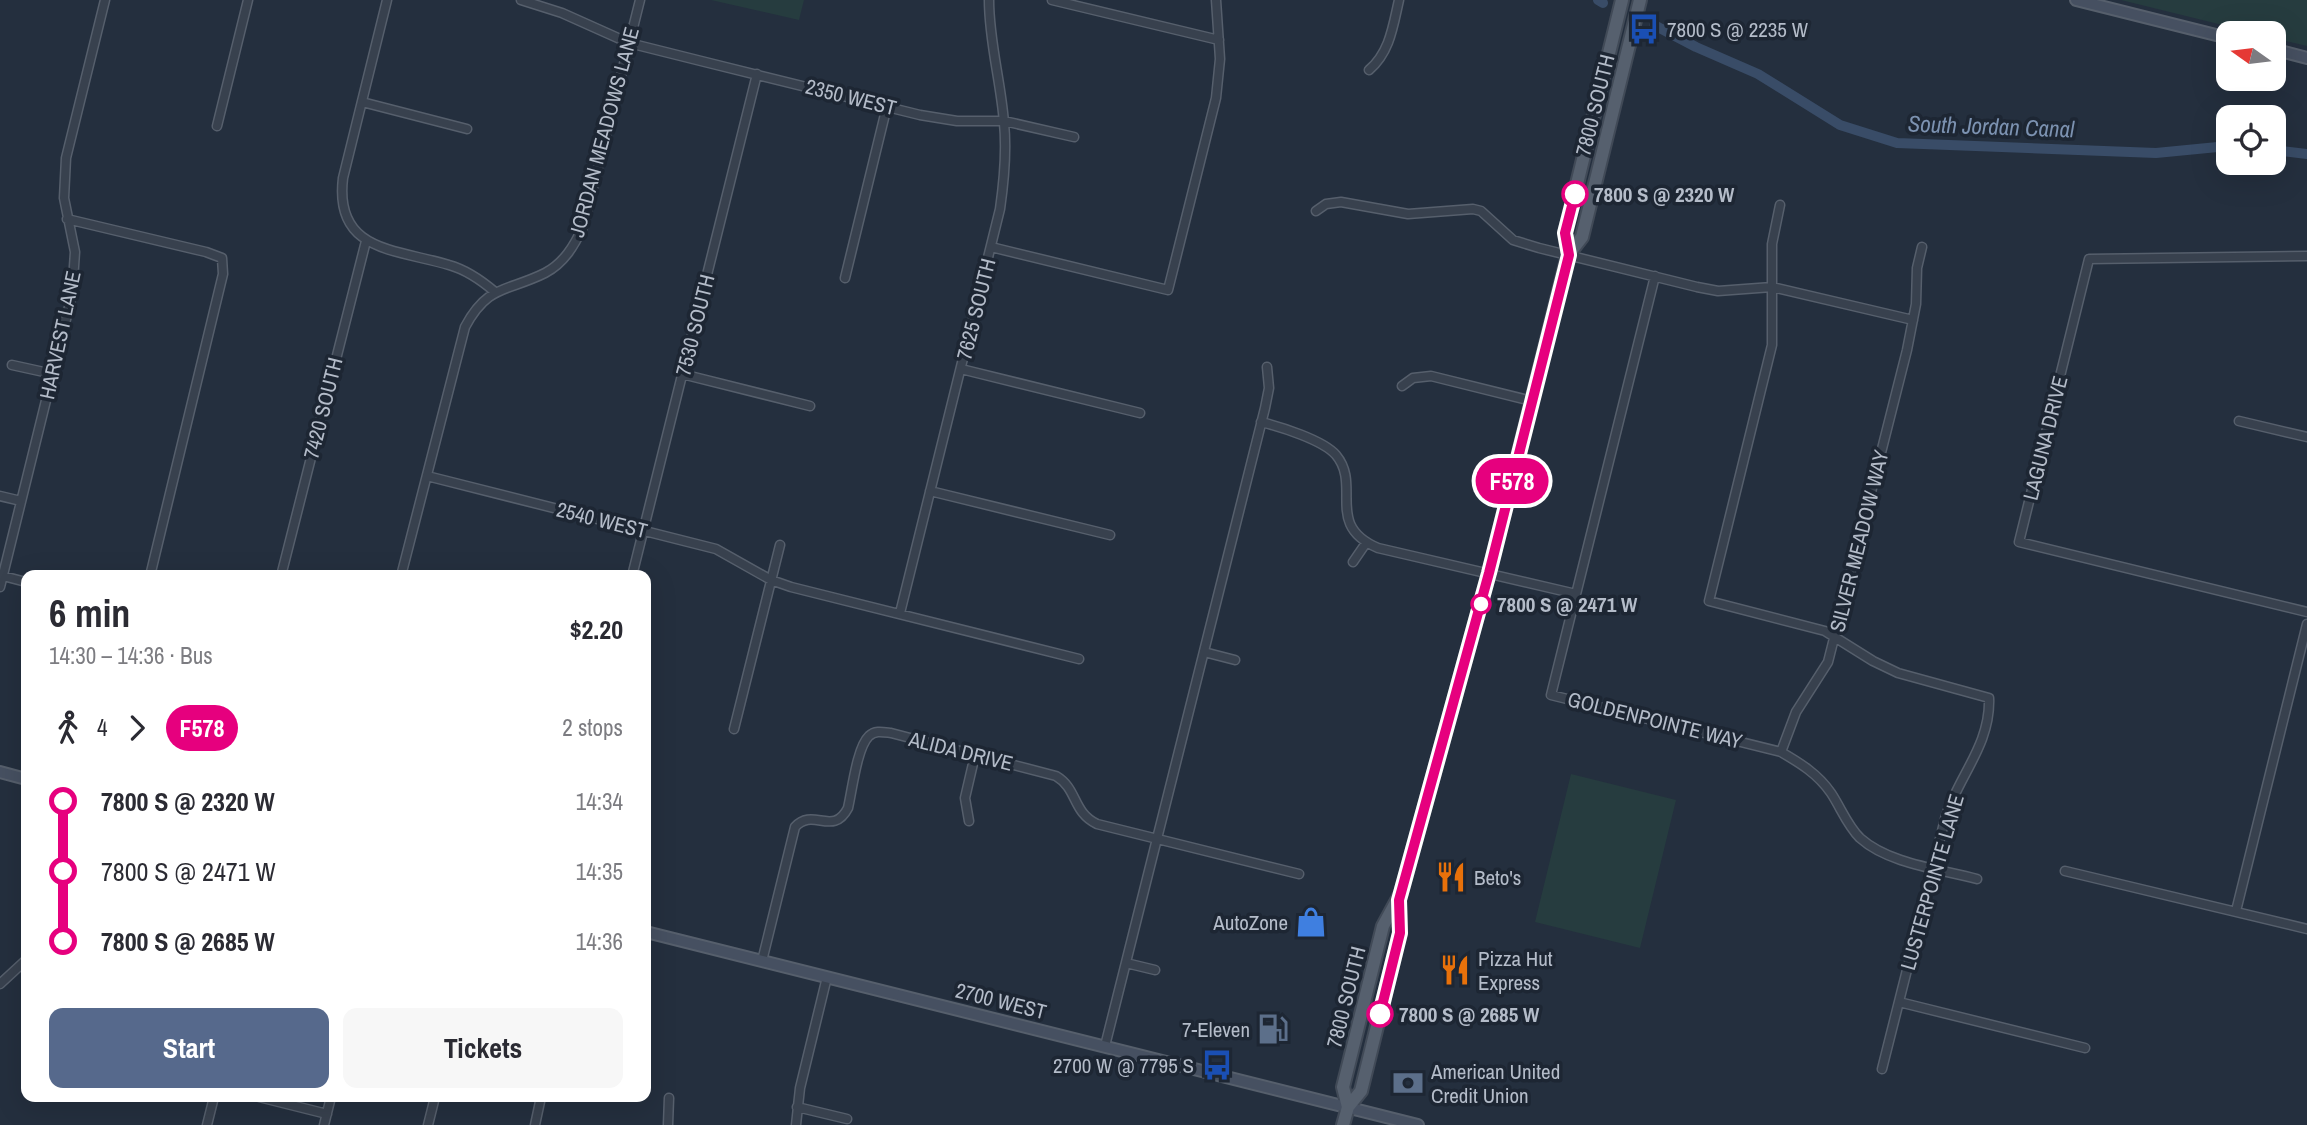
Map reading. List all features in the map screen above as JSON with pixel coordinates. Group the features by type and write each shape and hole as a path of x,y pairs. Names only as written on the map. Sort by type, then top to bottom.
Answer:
{"main road":[{"name":"7800 SOUTH","path":"1569,255 1565,233 1622,0"},
{"name":"7800 SOUTH","path":"1343,1125 1348,1107 1343,1087 1383,926 1399,900 1489,573 1569,255 1582,237 1640,0"},
{"path":"2076,0 2216,35"},
{"path":"2286,52 2307,58"},
{"path":"0,772 21,778"},
{"name":"2700 WEST","path":"651,933 1418,1125"}],"street":[{"name":"HARVEST LANE","path":"0,587 75,275 75,252 67,219 63,181 66,158 105,0"},
{"path":"216,126 248,0"},
{"path":"387,0 343,178 341,195 348,220 366,241 384,249 460,268 482,280 495,292"},
{"name":"2350 WEST","path":"521,0 548,8 629,43 939,118 1004,121 1074,137"},
{"name":"JORDAN MEADOWS LANE","path":"403,570 465,327 482,302 495,292 546,272 569,254 576,241 583,227 639,0"},
{"name":"7625 SOUTH","path":"900,614 1000,209 1004,179 1004,121 992,49 989,0"},
{"path":"1052,0 1219,40"},
{"path":"991,247 1168,290 1220,77 1216,0"},
{"path":"1369,70 1380,61 1387,48 1399,0"},
{"name":"7530 SOUTH","path":"633,570 757,74"},
{"path":"362,102 467,129"},
{"path":"845,278 887,106"},
{"path":"1316,211 1326,204 1341,202 1408,214 1473,209 1481,211 1513,240 1569,255 1718,291 1772,287 1913,320"},
{"path":"1780,205 1773,230 1773,336 1770,356 1709,601 1816,628 1835,636"},
{"path":"67,219 222,258 223,274 151,570"},
{"name":"7420 SOUTH","path":"283,570 366,241"},
{"name":"SILVER MEADOW WAY","path":"1781,752 1796,712 1829,662 1913,320 1917,268 1922,247"},
{"name":"LAGUNA DRIVE","path":"2307,256 2089,259 2019,541 2307,612"},
{"name":"GOLDENPOINTE WAY","path":"1655,276 1551,695 1781,752 1819,778 1849,825 1875,849 1887,856 1977,879"},
{"path":"12,365 53,374"},
{"path":"1105,1046 1261,422 1269,388 1267,367"},
{"path":"961,369 1140,413"},
{"path":"682,374 810,406"},
{"path":"1402,386 1413,379 1431,376 1532,401"},
{"path":"2239,421 2307,437"},
{"path":"1261,422 1316,442 1336,456 1344,469 1347,516 1357,535 1366,542 1378,548 1576,594"},
{"name":"2540 WEST","path":"427,476 716,549 771,580 791,587 1079,659"},
{"path":"930,491 1110,535"},
{"path":"0,496 21,501"},
{"path":"1353,562 1366,542"},
{"path":"734,729 780,545"},
{"path":"3,576 21,581"},
{"path":"2236,911 2307,624"},
{"name":"LUSTERPOINTE LANE","path":"1835,636 1873,661 1898,673 1989,698 1982,742 1949,805 1882,1069"},
{"path":"1204,652 1235,660"},
{"name":"ALIDA DRIVE","path":"761,961 796,827 801,821 808,819 833,822 844,816 862,751 870,734 881,732 1056,776 1068,786 1078,809 1090,821 1299,874"},
{"path":"969,821 965,798 975,755"},
{"path":"2065,871 2307,929"},
{"path":"1126,963 1155,970"},
{"path":"0,984 21,965"},
{"path":"796,1125 797,1107 827,977"},
{"path":"1899,1002 2085,1048"},
{"path":"668,1125 669,1098"},
{"path":"207,1125 213,1102"},
{"path":"279,1102 327,1114"},
{"path":"324,1125 330,1102"},
{"path":"428,1125 434,1102"},
{"path":"535,1125 540,1102"},
{"path":"797,1107 847,1118"}],"green space":[{"path":"711,0 804,0 799,20"},
{"path":"2121,0 2307,0 2307,46 2286,41 2286,21 2216,21 2216,23"},
{"path":"1571,774 1676,800 1640,948 1535,922"}],"waterway":[{"name":"South Jordan Canal","path":"1598,0 1603,3"},
{"name":"South Jordan Canal","path":"1654,25 1758,74 1840,125 1897,143 2156,153 2216,147"},
{"name":"South Jordan Canal","path":"2286,152 2307,154"}],"bus line":[{"name":"F578","path":"1380,1014 1400,933 1399,900 1489,573 1569,255 1565,233 1575,194"}],"place":[{"name":"7800 S @ 2235 W","path":"1644,29"},
{"name":"7800 S @ 2320 W","path":"1575,194"},
{"name":"7800 S @ 2471 W","path":"1481,604"},
{"name":"Beto's","path":"1451,877"},
{"name":"AutoZone","path":"1311,922"},
{"name":"Pizza Hut Express","path":"1455,970"},
{"name":"7800 S @ 2685 W","path":"1380,1014"},
{"name":"7-Eleven","path":"1273,1029"},
{"name":"2700 W @ 7795 S","path":"1217,1065"},
{"name":"American United Credit Union","path":"1408,1083"}]}
